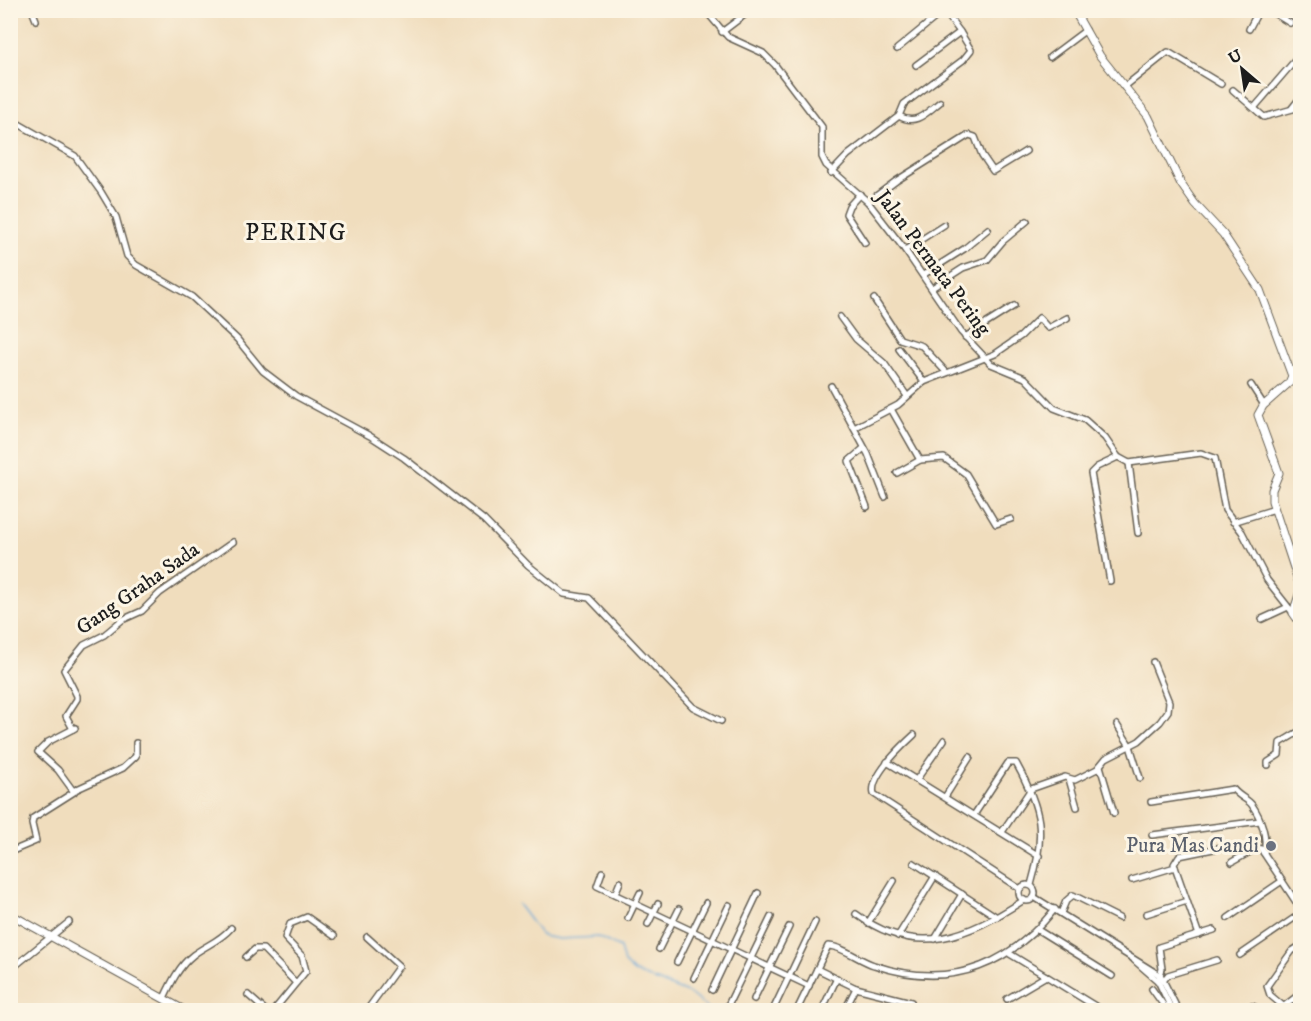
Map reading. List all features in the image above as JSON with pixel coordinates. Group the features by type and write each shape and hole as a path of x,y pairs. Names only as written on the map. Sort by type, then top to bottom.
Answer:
{"street":[{"path":"32,10 36,20"},
{"path":"705,10 722,32 733,41 763,53 775,64 822,128 822,157 831,173 848,155 899,116 904,104 971,52 946,13 941,13 897,49"},
{"path":"722,32 751,10"},
{"path":"1074,10 1100,56 1148,116 1181,184 1195,204 1223,234 1260,290 1292,376 1289,383 1264,405 1258,415 1280,474 1272,490 1275,509 1300,586"},
{"path":"1248,29 1259,10"},
{"path":"1269,10 1290,23"},
{"path":"1050,57 1086,30"},
{"path":"916,65 960,32"},
{"path":"1124,87 1168,52 1221,84"},
{"path":"1254,108 1298,57"},
{"path":"1233,90 1264,117 1300,107"},
{"path":"1292,108 1300,98"},
{"path":"899,116 907,121 916,120 940,102"},
{"path":"10,119 75,156 83,165 116,217 127,256 136,265 192,297 237,339 263,371 296,396 370,436 404,458 484,520 528,565 564,594 589,598 693,707 700,713 721,721"},
{"path":"868,202 896,181 969,135 975,137 982,156 993,171 1026,151"},
{"name":"Jalan Permata Pering","path":"831,173 868,202 923,275 965,337 984,359 1025,378 1054,408 1085,420 1105,438 1118,457 1130,463"},
{"path":"860,194 849,206 846,214 865,243"},
{"path":"932,288 963,268 987,260 1003,241 1027,221"},
{"path":"905,250 944,225"},
{"path":"923,275 964,249 988,229"},
{"path":"874,299 900,339 922,346 946,372"},
{"path":"965,337 1014,306"},
{"path":"840,317 856,339 885,363 907,396"},
{"path":"854,428 891,409 924,382 984,359 1021,336 1037,318 1048,328 1067,318"},
{"path":"899,349 924,382"},
{"path":"1251,384 1264,405"},
{"path":"831,386 864,448 885,497"},
{"path":"891,409 920,460"},
{"path":"864,448 849,461 867,507"},
{"path":"1138,533 1130,463 1201,453 1212,456 1219,470 1225,510 1242,532 1267,580 1300,623"},
{"path":"1110,581 1091,473 1097,467 1118,457"},
{"path":"897,473 920,460 939,458 947,460 966,474 996,524 1011,519"},
{"path":"1233,522 1275,509"},
{"name":"Gang Graha Sada","path":"75,790 38,752 74,729 66,716 77,696 64,670 84,645 104,635 122,620 142,611 160,593 233,542"},
{"path":"1262,619 1291,610 1300,591"},
{"path":"1002,832 1031,789 1059,779 1075,780 1100,766 1106,758 1149,734 1168,711 1169,702 1153,662"},
{"path":"1117,725 1130,746 1140,778"},
{"path":"1268,765 1268,762 1279,755 1280,743 1300,731"},
{"path":"914,735 887,762 873,791 876,797 1020,889"},
{"path":"917,779 944,740"},
{"path":"10,852 36,841 33,818 75,790 123,768 136,756 136,743"},
{"path":"945,797 970,757"},
{"path":"887,762 1039,856"},
{"path":"974,815 1008,763 1016,763 1031,789 1041,826 1039,856 1030,885"},
{"path":"1100,766 1114,813"},
{"path":"1069,778 1077,807"},
{"path":"1151,802 1233,789 1239,798 1251,804 1260,821 1266,839 1264,852"},
{"path":"1152,835 1260,821"},
{"path":"1199,934 1175,867 1177,857 1223,847"},
{"path":"1232,862 1257,848 1264,852 1300,908"},
{"path":"914,863 997,917"},
{"path":"1132,880 1175,867"},
{"path":"602,872 596,885 809,986"},
{"path":"898,936 934,876"},
{"path":"868,923 894,881"},
{"path":"1228,918 1282,881"},
{"path":"615,894 620,882"},
{"path":"1024,900 1020,895 1020,889 1024,885 1030,885"},
{"path":"856,914 868,923 898,936 950,938 968,932 1024,900 1030,900 1034,897 1035,891 1030,885"},
{"path":"628,918 640,893"},
{"path":"712,990 758,893"},
{"path":"935,939 962,894"},
{"path":"1061,913 1069,897 1073,895 1119,918"},
{"path":"1034,897 1131,958 1161,980 1178,1011"},
{"path":"1146,914 1187,901"},
{"path":"677,962 706,903"},
{"path":"648,924 658,904"},
{"path":"694,978 729,905"},
{"path":"659,949 679,909"},
{"path":"797,1011 828,946 875,966 916,975 963,972 1010,954 1038,930 1055,909"},
{"path":"10,914 184,1011"},
{"path":"1240,955 1300,914"},
{"path":"274,1011 306,969 302,956 285,938 290,924 307,917 334,936"},
{"path":"729,1003 771,917"},
{"path":"10,970 42,947 50,935 69,922"},
{"path":"773,1011 815,922"},
{"path":"754,999 789,927"},
{"path":"164,998 187,961 221,939 231,928"},
{"path":"1038,930 1112,976"},
{"path":"1172,1011 1161,980 1158,948 1214,930"},
{"path":"367,937 399,966 367,1011"},
{"path":"1300,946 1292,951 1267,986 1270,995 1281,1008 1300,994"},
{"path":"246,957 255,949 263,949 296,983"},
{"path":"1010,954 1095,1006"},
{"path":"1161,980 1168,975 1217,960"},
{"path":"817,969 856,988 911,1002"},
{"path":"1007,999 1046,976"},
{"path":"822,1011 837,978"},
{"path":"855,1011 846,1009 856,988"},
{"path":"1152,988 1167,1011"},
{"path":"248,995 265,1011"},
{"path":"1245,1011 1250,1006 1259,1010"}],"waterway":[{"path":"518,904 542,936 559,939 598,937 620,948 624,963 634,972 690,994 710,1010"}],"place":[{"name":"Pura Mas Candi","path":"1271,846"}],"district":[{"name":"PERING","path":"296,233"}]}
